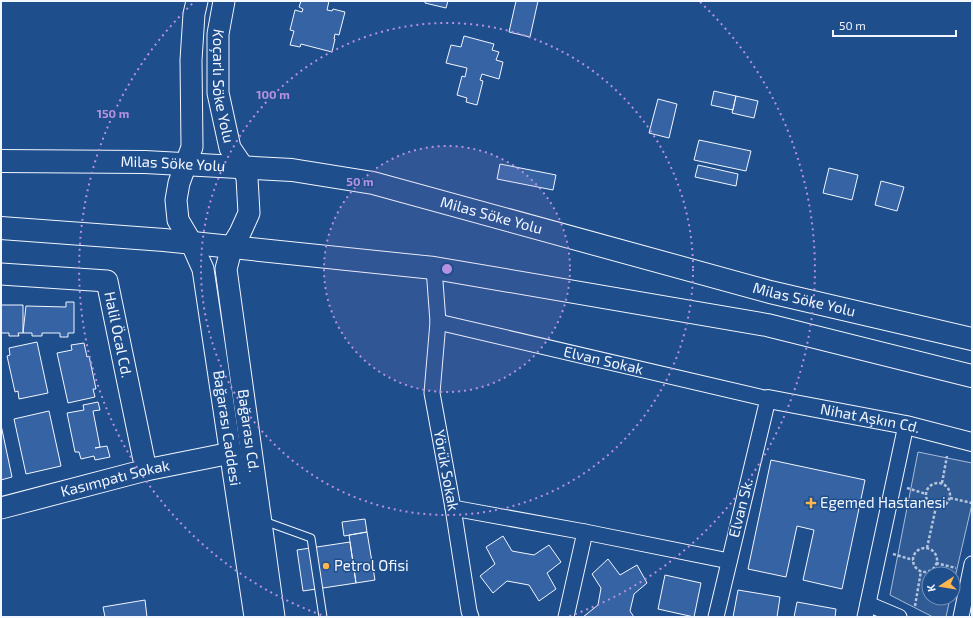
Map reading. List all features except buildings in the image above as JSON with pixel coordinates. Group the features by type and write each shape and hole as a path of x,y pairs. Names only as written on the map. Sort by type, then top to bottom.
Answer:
{"highway":[{"name":"Milas Söke Yolu","path":"1,161 145,162 243,167 292,170 373,183 770,292 972,339"},
{"path":"1,228 191,242 434,268 767,325 972,376"}],"main road":[{"name":"Koçarlı Söke Yolu","path":"185,164 192,147 191,60 194,14 197,1"},
{"name":"Koçarlı Söke Yolu","path":"224,1 218,34 218,93 230,148 243,167"},
{"path":"185,164 179,183 176,200 178,220 191,242"},
{"path":"232,246 249,213 247,178 243,167"},
{"name":"Bağarası Caddesi","path":"191,242 203,269 255,617"},
{"name":"Bağarası Cd.","path":"232,246 226,269 274,617"},
{"name":"Halil Öcal Cd.","path":"1,274 107,281 146,470"},
{"name":"Kasımpatı Sokak","path":"1,508 146,470 231,453"}],"street":[{"name":"Yörük Sokak","path":"434,268 438,322 432,393 471,617"},
{"name":"Elvan Sokak","path":"438,322 768,400"},
{"name":"Nihat Aşkın Cd.","path":"768,400 906,425 972,442"},
{"name":"Elvan Sk.","path":"716,617 768,400"},
{"path":"899,617 866,610 906,425"},
{"path":"453,508 585,532 729,561"},
{"path":"566,617 585,532"},
{"path":"961,617 971,568"}],"lane":[{"path":"260,520 311,538 323,617"}],"path":[{"path":"942,483 947,456"},
{"path":"936,482 942,483 948,487 950,498 946,505 936,507 928,502 926,494 929,486 936,482"},
{"path":"950,498 972,503"},
{"path":"927,548 936,507"},
{"path":"921,570 915,567 913,560 915,553 921,548 932,550 937,557 934,566"},
{"path":"880,549 913,560"},
{"path":"936,563 971,568"},
{"path":"915,606 921,576"}],"shaded area":[{"path":"918,452 972,463 972,504 958,566 921,566 921,606 948,606 946,617 933,617 890,595"}],"place":[{"name":"Egemed Hastanesi","path":"811,503"},
{"name":"Petrol Ofisi","path":"326,566"}]}
